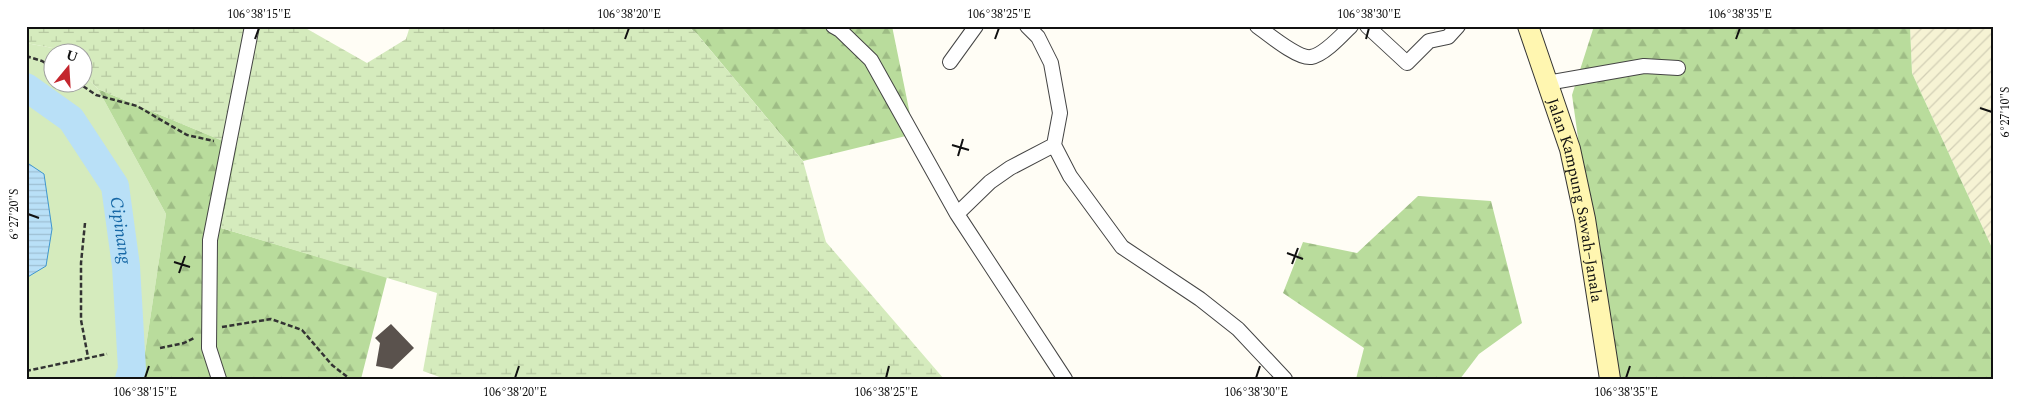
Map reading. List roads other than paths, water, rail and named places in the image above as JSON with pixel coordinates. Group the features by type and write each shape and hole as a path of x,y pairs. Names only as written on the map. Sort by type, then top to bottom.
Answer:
{"main road":[{"name":"Jalan Kampung Sawah–Janala","path":"1528,26 1570,149 1585,219 1610,379"}],"street":[{"path":"219,379 209,348 210,240 252,26"},
{"path":"833,26 840,30 871,60 957,214 1065,379"},
{"path":"950,62 976,26"},
{"path":"1027,26 1038,36 1051,63 1060,113 1054,145 1070,176 1122,247 1200,299 1238,329 1285,379"},
{"path":"1257,26 1297,54 1310,57 1321,52 1352,26"},
{"path":"1367,26 1407,63 1429,41 1448,37 1458,26"},
{"path":"1548,83 1644,66 1678,68"},
{"path":"957,214 990,182 1010,168 1054,145"}],"water":[{"path":"26,162 44,174 52,229 46,266 26,278"}],"waterway":[{"name":"Cipinang","path":"26,87 71,119 115,186 126,266 132,369 129,379"}]}
